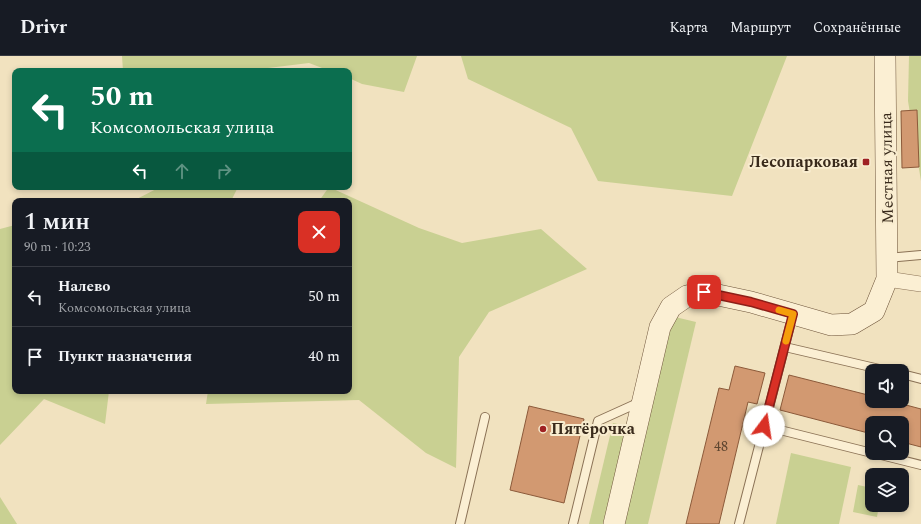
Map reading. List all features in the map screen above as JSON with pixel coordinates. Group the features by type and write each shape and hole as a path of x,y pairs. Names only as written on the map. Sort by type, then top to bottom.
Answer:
{"main road":[{"name":"Местная улица","path":"885,56 887,279"},
{"path":"614,524 660,327 670,307 687,296 704,292 751,302 831,325 852,324 874,311 887,279"}],"street":[{"path":"887,279 921,284"}],"lane":[{"path":"887,258 921,255"},
{"path":"740,524 793,314"},
{"path":"784,347 865,366"},
{"path":"909,376 921,379"},
{"path":"573,524 598,421 642,401"},
{"path":"460,524 486,417"},
{"path":"764,426 865,451"},
{"path":"901,460 921,465"}],"green space":[{"path":"122,56 417,56 404,92 362,84 352,79 352,68 322,68 309,63 268,68 123,68"},
{"path":"461,56 787,56 732,196 598,181 571,128 468,79"},
{"path":"909,56 921,56 921,181 908,101"},
{"path":"154,190 236,190 232,198 139,198"},
{"path":"327,190 336,190 419,228 462,243 541,229 587,269 489,312 459,357 456,468 426,453 359,400 206,404 208,394 352,394 352,198 321,198"},
{"path":"12,226 12,394 109,394 105,424 44,399 0,445 0,229"},
{"path":"671,316 696,322 648,524 621,524"},
{"path":"613,423 627,426 603,524 589,524"},
{"path":"791,453 851,467 839,524 776,524"},
{"path":"858,485 865,486 865,512 878,512 877,517 853,512"},
{"path":"0,497 17,524 0,524"}],"building":[{"path":"917,110 919,167 902,168 901,111"},
{"path":"735,366 765,373 757,404 748,402 719,524 686,524 719,388 729,390"},
{"path":"789,375 865,394 865,408 909,408 909,406 921,409 921,447 909,444 909,416 865,416 865,432 780,410"},
{"path":"529,406 584,419 564,503 510,490"}],"slow traffic":[{"path":"779,310 793,314 786,341"}],"place":[{"name":"Лесопарковая","path":"866,162"},
{"name":"Пятёрочка","path":"543,429"}],"route":[{"path":"704,292 751,302 793,314 764,426"}]}
